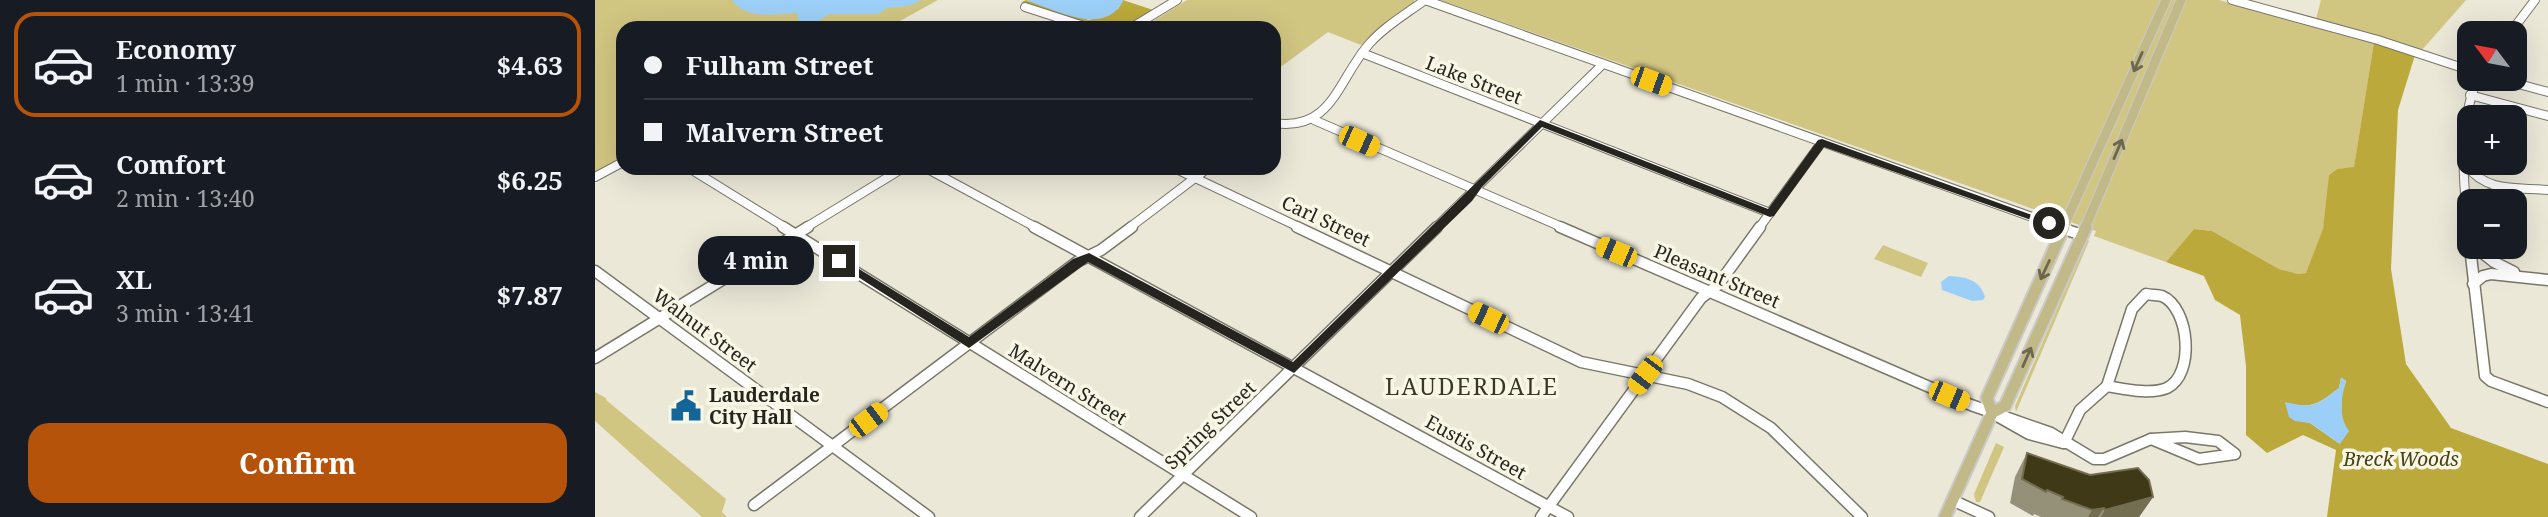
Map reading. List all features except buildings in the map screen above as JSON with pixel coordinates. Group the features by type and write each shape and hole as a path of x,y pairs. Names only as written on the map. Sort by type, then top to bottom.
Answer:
{"main road":[{"path":"1991,412 1987,398 2166,0"},
{"path":"1945,517 1991,412 2005,405 2082,234 2181,0"}],"street":[{"path":"1142,21 1177,0"},
{"path":"1281,125 1289,127 1314,120 1335,98 1374,38 1425,0 2082,234"},
{"path":"2232,0 2378,40 2457,67"},
{"path":"2519,21 2535,0"},
{"path":"1025,8 1067,21"},
{"name":"Lake Street","path":"1362,53 1770,214"},
{"name":"Spring Street","path":"1140,517 1602,64"},
{"path":"2527,86 2548,92"},
{"path":"2468,105 2472,91"},
{"path":"2470,95 2548,116"},
{"name":"Pleasant Street","path":"1314,120 1991,412 2037,438 2064,443 2094,459 2104,459 2151,439"},
{"path":"1541,517 1701,298 1710,292 1822,142"},
{"path":"595,177 616,166"},
{"name":"Malvern Street","path":"700,175 1251,517"},
{"path":"595,358 892,175"},
{"name":"Eustis Street","path":"939,175 1568,517"},
{"name":"Carl Street","path":"1189,175 1581,362 1709,391 1754,416 1788,442 1862,517"},
{"path":"754,505 1077,262 1089,257 1199,175"},
{"path":"2473,175 2505,189"},
{"path":"2527,190 2548,190"},
{"path":"2471,259 2485,376 2491,381 2548,402"},
{"path":"2492,259 2504,268 2544,280"},
{"name":"Walnut Street","path":"595,271 929,517"},
{"path":"2473,284 2483,276 2491,274 2544,280"},
{"path":"2064,443 2080,410 2107,386 2115,375 2123,334 2137,299 2153,294 2173,302 2181,311 2185,343 2175,383 2164,388 2141,390 2107,386"},
{"path":"2209,436 2228,444 2235,454 2199,459 2151,439 2209,436"},
{"path":"1952,500 1989,517"}],"shaded area":[{"path":"595,0 938,0 900,21 616,21 616,163 595,174"},
{"path":"1187,0 1414,0 1414,3 1361,45 1328,32 1281,67 1281,21 1153,21"},
{"path":"1440,0 2219,0 2374,42 2354,168 2337,169 2329,175 2321,238 2306,273 2298,274 2279,269 2212,231 2194,229 2166,262 2094,236 2096,231"},
{"path":"2321,0 2466,0 2422,50 2316,19"},
{"path":"2087,240 2089,241 2016,412 2015,406"},
{"path":"1883,245 1928,263 1921,277 1874,259"},
{"path":"595,392 606,398 726,499 722,512 727,517 702,517 595,421"},
{"path":"1996,443 2004,447 1980,502 1976,502 1974,494"}],"green space":[{"path":"1026,0 1089,20 1118,9 1123,0 1153,10 1135,21 1076,21 1022,2"},
{"name":"Breck Woods","path":"2374,42 2415,55 2398,110 2391,269 2406,364 2451,428 2548,464 2548,517 2327,517 2336,450 2303,435 2267,453 2246,435 2246,366 2240,315 2215,300 2204,276 2166,262 2194,229 2212,231 2279,269 2298,274 2306,273 2323,229 2329,175 2337,169 2354,167","holes":["2341,378 2346,381 2342,394 2340,444 2310,423 2300,421 2286,403 2315,404 2339,388"]}],"water":[{"path":"732,0 922,0 908,6 887,8 878,14 830,14 818,21 799,21 797,13 753,13"},
{"path":"1026,0 1123,1 1115,12 1104,18 1091,19 1064,14"},
{"path":"1949,276 1971,280 1979,286 1985,297 1983,300 1972,301 1942,290 1941,282"},
{"path":"2341,377 2346,381 2342,413 2349,431 2340,444 2310,423 2295,421 2289,417 2285,402 2309,405 2320,402 2339,388"}],"place":[{"name":"Lauderdale City Hall","path":"686,406"}],"district":[{"name":"LAUDERDALE","path":"1472,386"}],"route":[{"path":"839,261 969,343 1077,262 1089,257 1294,368 1468,198 1540,123 1770,214 1822,142 2049,223"}]}
